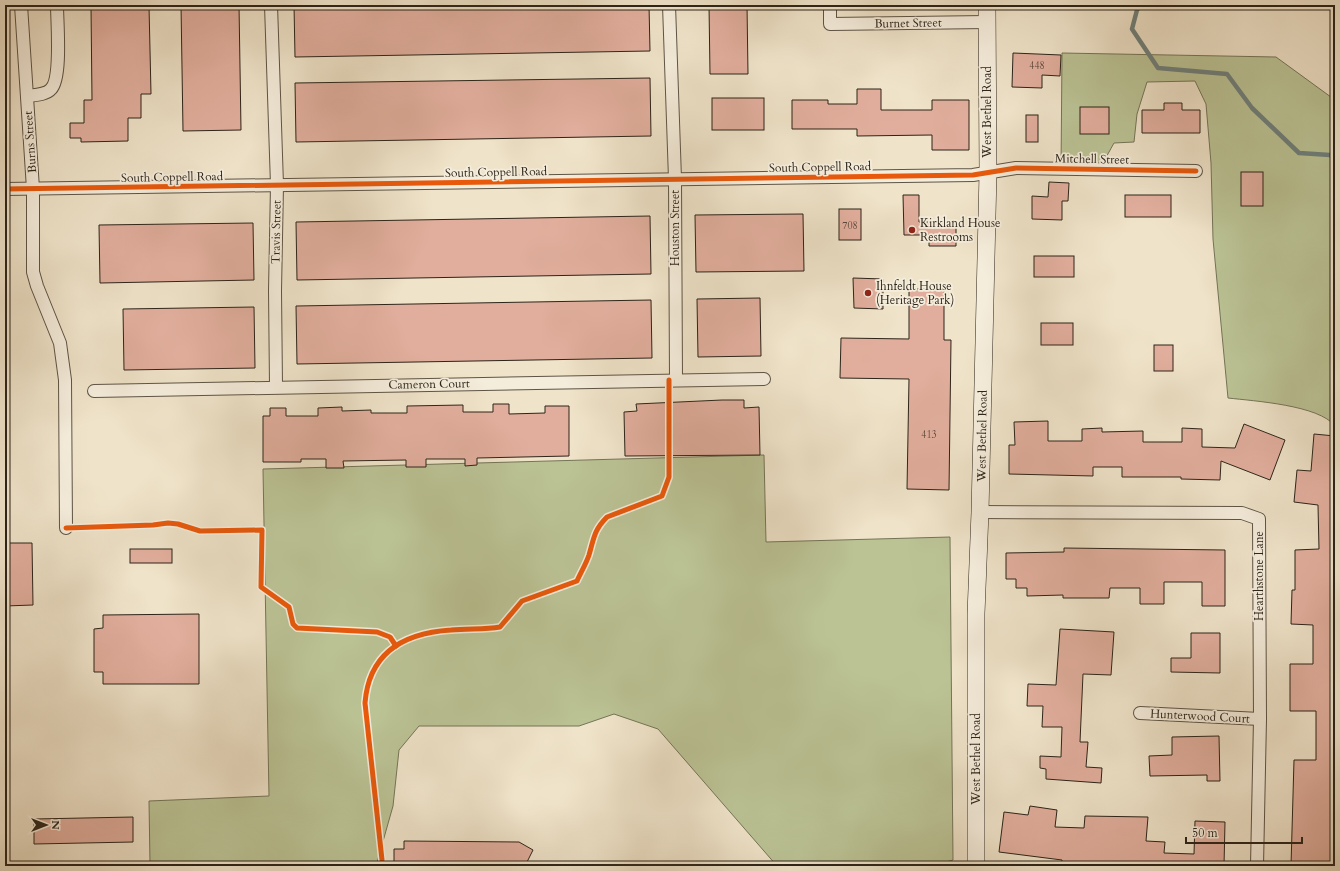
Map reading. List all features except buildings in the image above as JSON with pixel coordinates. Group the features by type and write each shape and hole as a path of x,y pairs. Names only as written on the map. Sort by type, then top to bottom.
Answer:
{"main road":[{"name":"West Bethel Road","path":"976,866 976,614 980,512 988,173 986,5"}],"street":[{"name":"Burns Street","path":"21,5 33,189 33,272 37,286 60,343 64,380 66,528"},
{"name":"Burns Street","path":"27,96 42,94 51,89 54,82 58,59 57,5"},
{"name":"Travis Street","path":"271,5 277,185 275,291 276,386"},
{"name":"Houston Street","path":"669,5 676,179 676,380"},
{"name":"Burnet Street","path":"830,5 830,24 987,22"},
{"name":"Mitchell Street","path":"988,173 1016,168 1196,171"},
{"name":"South Coppell Road","path":"5,189 973,175 988,173"},
{"name":"Cameron Court","path":"94,391 276,386 764,379"},
{"name":"Hearthstone Lane","path":"980,512 1242,513 1259,518 1260,719 1257,866"},
{"name":"Hunterwood Court","path":"1140,713 1260,719"}],"green space":[{"path":"1062,53 1276,57 1335,100 1335,426 1327,419 1315,413 1301,409 1285,405 1228,398 1213,239 1211,163 1206,104 1195,81 1147,82 1137,114 1134,142 1114,143 1099,170 1061,171"},
{"path":"764,455 766,542 950,537 953,860 932,866 777,866 658,729 614,714 579,726 419,726 399,750 393,806 376,866 50,866 150,864 149,801 269,796 263,469"}],"waterway":[{"path":"1142,5 1137,10 1132,29 1158,68 1227,74 1252,108 1299,153 1330,155 1335,160"}],"cycle path":[{"path":"5,189 973,175 1016,168 1196,171"},
{"path":"382,860 365,703 368,685 374,670 382,658 392,648 404,641 434,632 457,629 500,627 522,601 577,581 588,558 597,530 607,517 662,496 669,477 669,380"},
{"path":"66,528 153,525 168,523 178,524 200,531 262,530 261,587 289,607 293,624 297,628 377,632 390,637 396,646"}],"place":[{"name":"Kirkland House Restrooms","path":"912,230"},
{"name":"Ihnfeldt House (Heritage Park)","path":"868,293"}]}
